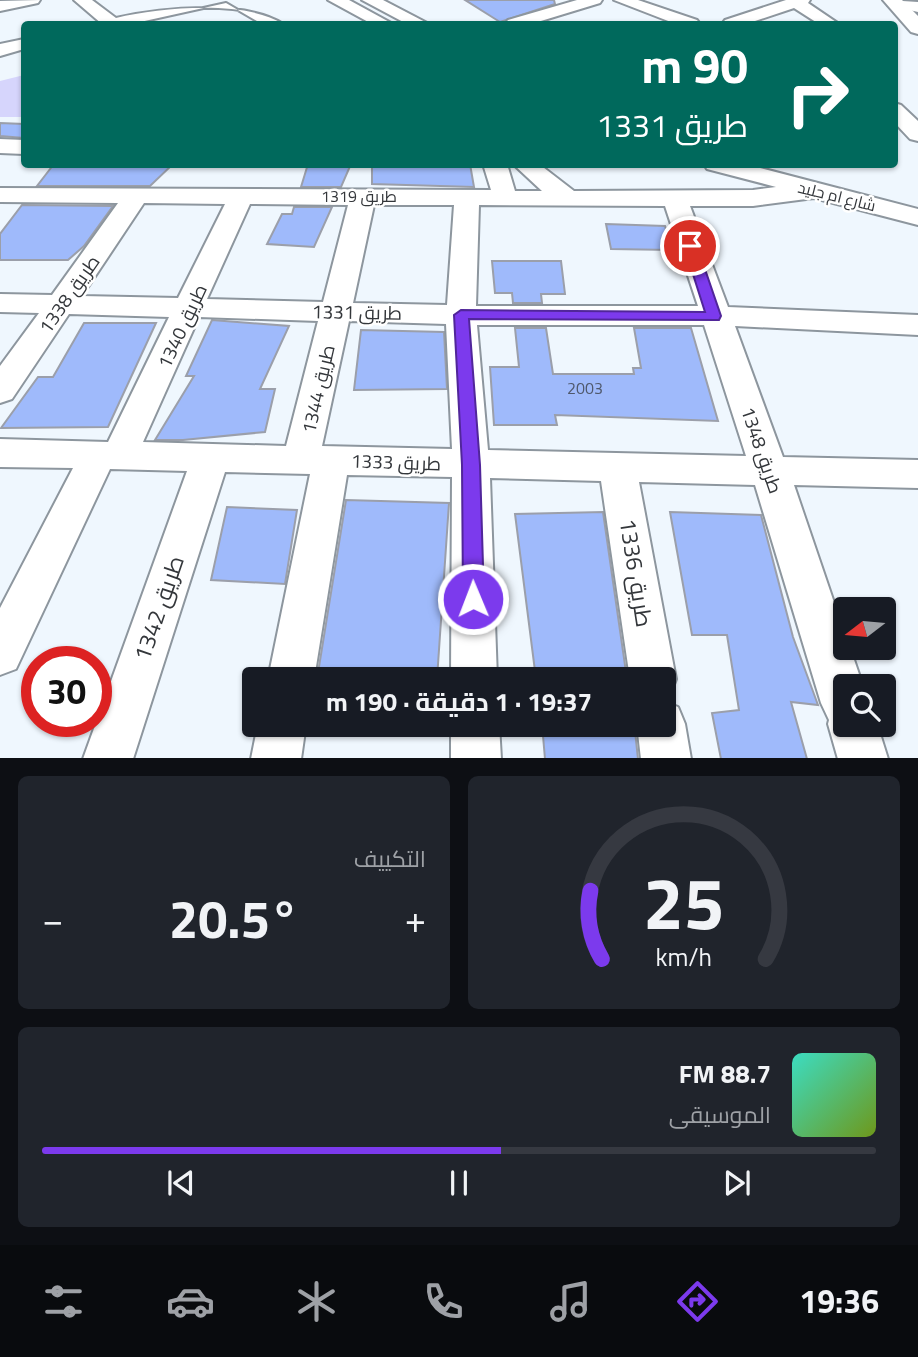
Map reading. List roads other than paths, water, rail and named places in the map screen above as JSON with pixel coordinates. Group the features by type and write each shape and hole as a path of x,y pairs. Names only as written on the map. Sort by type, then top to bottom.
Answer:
{"main road":[{"path":"869,0 887,21"},
{"path":"893,1 914,38"},
{"path":"898,31 914,38"}],"street":[{"path":"7,3 32,0"},
{"path":"82,0 108,21"},
{"path":"125,21 220,0"},
{"path":"232,0 269,21"},
{"path":"336,0 378,21"},
{"path":"524,21 594,0"},
{"path":"622,0 682,21"},
{"path":"742,0 772,10"},
{"path":"374,1 414,21"},
{"path":"740,21 799,1 826,21"},
{"path":"893,1 918,7"},
{"path":"521,5 561,21"},
{"path":"160,13 172,21"},
{"path":"0,50 21,45"},
{"path":"898,116 918,134"},
{"path":"0,146 21,147"},
{"path":"496,168 505,197"},
{"path":"529,168 567,198"},
{"path":"717,198 727,186 722,168"},
{"name":"شارع ام جليد","path":"726,168 918,217"},
{"name":"شارع ام جليد","path":"795,168 918,202"},
{"name":"طريق 1319","path":"2,197 137,195 675,199 775,196 815,190"},
{"name":"طريق 1338","path":"0,391 137,195"},
{"name":"طريق 1340","path":"0,654 191,308 241,196"},
{"name":"طريق 1344","path":"292,667 336,311 363,196"},
{"path":"467,197 461,315 471,465 474,667"},
{"name":"طريق 1348","path":"675,199 770,471 836,674"},
{"name":"طريق 1331","path":"0,303 461,315 714,316 918,325"},
{"name":"طريق 1333","path":"0,453 918,474"},
{"name":"طريق 1342","path":"108,758 211,457"},
{"name":"طريق 1336","path":"618,467 651,667"},
{"path":"276,758 280,737"},
{"path":"475,737 476,758"},
{"path":"663,737 666,758"},
{"path":"856,737 863,758"}]}
